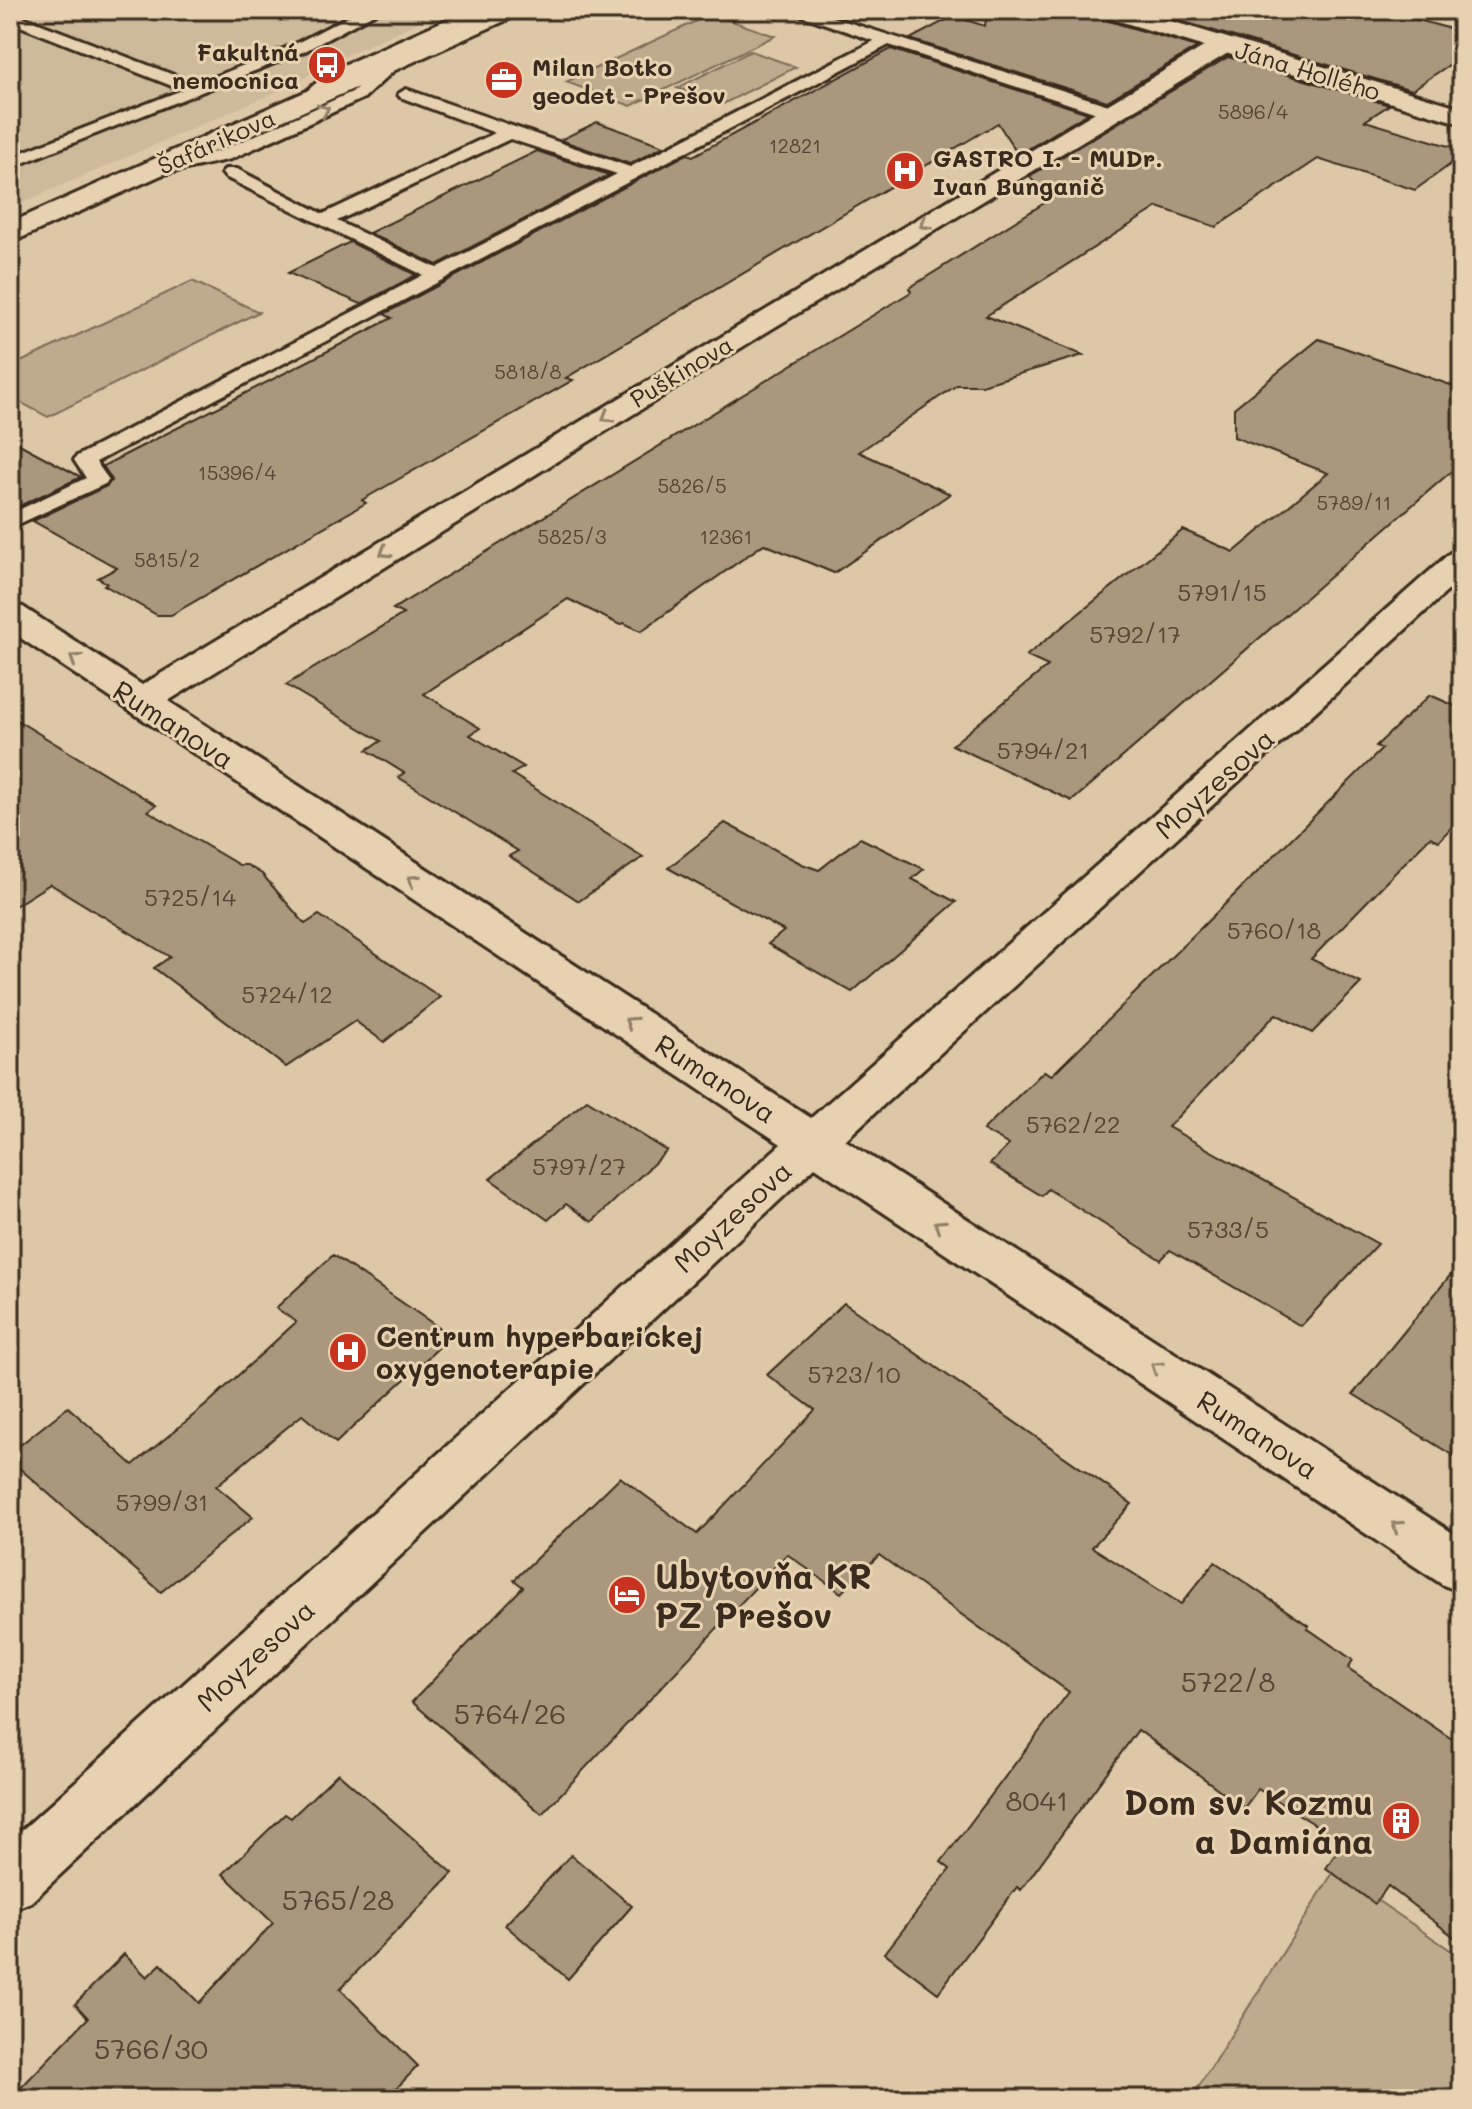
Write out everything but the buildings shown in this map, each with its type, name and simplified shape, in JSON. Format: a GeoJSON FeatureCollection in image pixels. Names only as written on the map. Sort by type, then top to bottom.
{"type":"FeatureCollection","features":[{"type":"Feature","properties":{"kind":"street","name":"Šafárikova"},"geometry":{"type":"LineString","coordinates":[[10,234],[509,10]]}},
{"type":"Feature","properties":{"kind":"street","name":"Jána Hollého"},"geometry":{"type":"LineString","coordinates":[[1108,10],[1462,116]]}},
{"type":"Feature","properties":{"kind":"street","name":"Puškinova"},"geometry":{"type":"LineString","coordinates":[[140,702],[754,327],[1224,45]]}},
{"type":"Feature","properties":{"kind":"street","name":"Moyzesova"},"geometry":{"type":"LineString","coordinates":[[10,1881],[813,1141],[1462,560]]}},
{"type":"Feature","properties":{"kind":"street","name":"Rumanova"},"geometry":{"type":"LineString","coordinates":[[10,615],[1462,1568]]}},
{"type":"Feature","properties":{"kind":"lane"},"geometry":{"type":"LineString","coordinates":[[10,163],[299,48],[373,10]]}},
{"type":"Feature","properties":{"kind":"lane"},"geometry":{"type":"LineString","coordinates":[[301,103],[336,74],[481,10]]}},
{"type":"Feature","properties":{"kind":"lane"},"geometry":{"type":"LineString","coordinates":[[794,10],[1112,112]]}},
{"type":"Feature","properties":{"kind":"lane"},"geometry":{"type":"LineString","coordinates":[[10,17],[197,90]]}},
{"type":"Feature","properties":{"kind":"lane"},"geometry":{"type":"LineString","coordinates":[[10,522],[98,480],[84,460],[887,40]]}},
{"type":"Feature","properties":{"kind":"lane"},"geometry":{"type":"LineString","coordinates":[[146,173],[225,155],[358,95],[396,60]]}},
{"type":"Feature","properties":{"kind":"lane"},"geometry":{"type":"LineString","coordinates":[[406,94],[509,133],[633,174]]}},
{"type":"Feature","properties":{"kind":"lane"},"geometry":{"type":"LineString","coordinates":[[323,221],[509,133]]}},
{"type":"Feature","properties":{"kind":"lane","name":"Šafárikova"},"geometry":{"type":"LineString","coordinates":[[231,173],[440,276]]}},
{"type":"Feature","properties":{"kind":"shaded area"},"geometry":{"type":"Polygon","coordinates":[[[10,10],[445,10],[316,69],[299,82],[10,208],[10,10]]]}},
{"type":"Feature","properties":{"kind":"shaded area"},"geometry":{"type":"Polygon","coordinates":[[[711,14],[775,36],[631,106],[566,82],[711,14]]]}},
{"type":"Feature","properties":{"kind":"shaded area"},"geometry":{"type":"Polygon","coordinates":[[[751,51],[796,67],[723,104],[677,88],[751,51]]]}},
{"type":"Feature","properties":{"kind":"shaded area"},"geometry":{"type":"Polygon","coordinates":[[[192,281],[259,312],[48,417],[10,397],[10,367],[192,281]]]}},
{"type":"Feature","properties":{"kind":"shaded area"},"geometry":{"type":"Polygon","coordinates":[[[1334,1871],[1462,1958],[1462,2099],[1191,2099],[1334,1871]]]}},
{"type":"Feature","properties":{"kind":"place","name":"Fakultná nemocnica"},"geometry":{"type":"Point","coordinates":[327,65]}},
{"type":"Feature","properties":{"kind":"place","name":"Milan Botko geodet - Prešov"},"geometry":{"type":"Point","coordinates":[504,80]}},
{"type":"Feature","properties":{"kind":"place","name":"GASTRO I. - MUDr. Ivan Bunganič"},"geometry":{"type":"Point","coordinates":[905,171]}},
{"type":"Feature","properties":{"kind":"place","name":"Centrum hyperbarickej oxygenoterapie"},"geometry":{"type":"Point","coordinates":[348,1352]}},
{"type":"Feature","properties":{"kind":"place","name":"Ubytovňa KR PZ Prešov"},"geometry":{"type":"Point","coordinates":[627,1595]}},
{"type":"Feature","properties":{"kind":"place","name":"Dom sv. Kozmu a Damiána"},"geometry":{"type":"Point","coordinates":[1401,1821]}}]}
